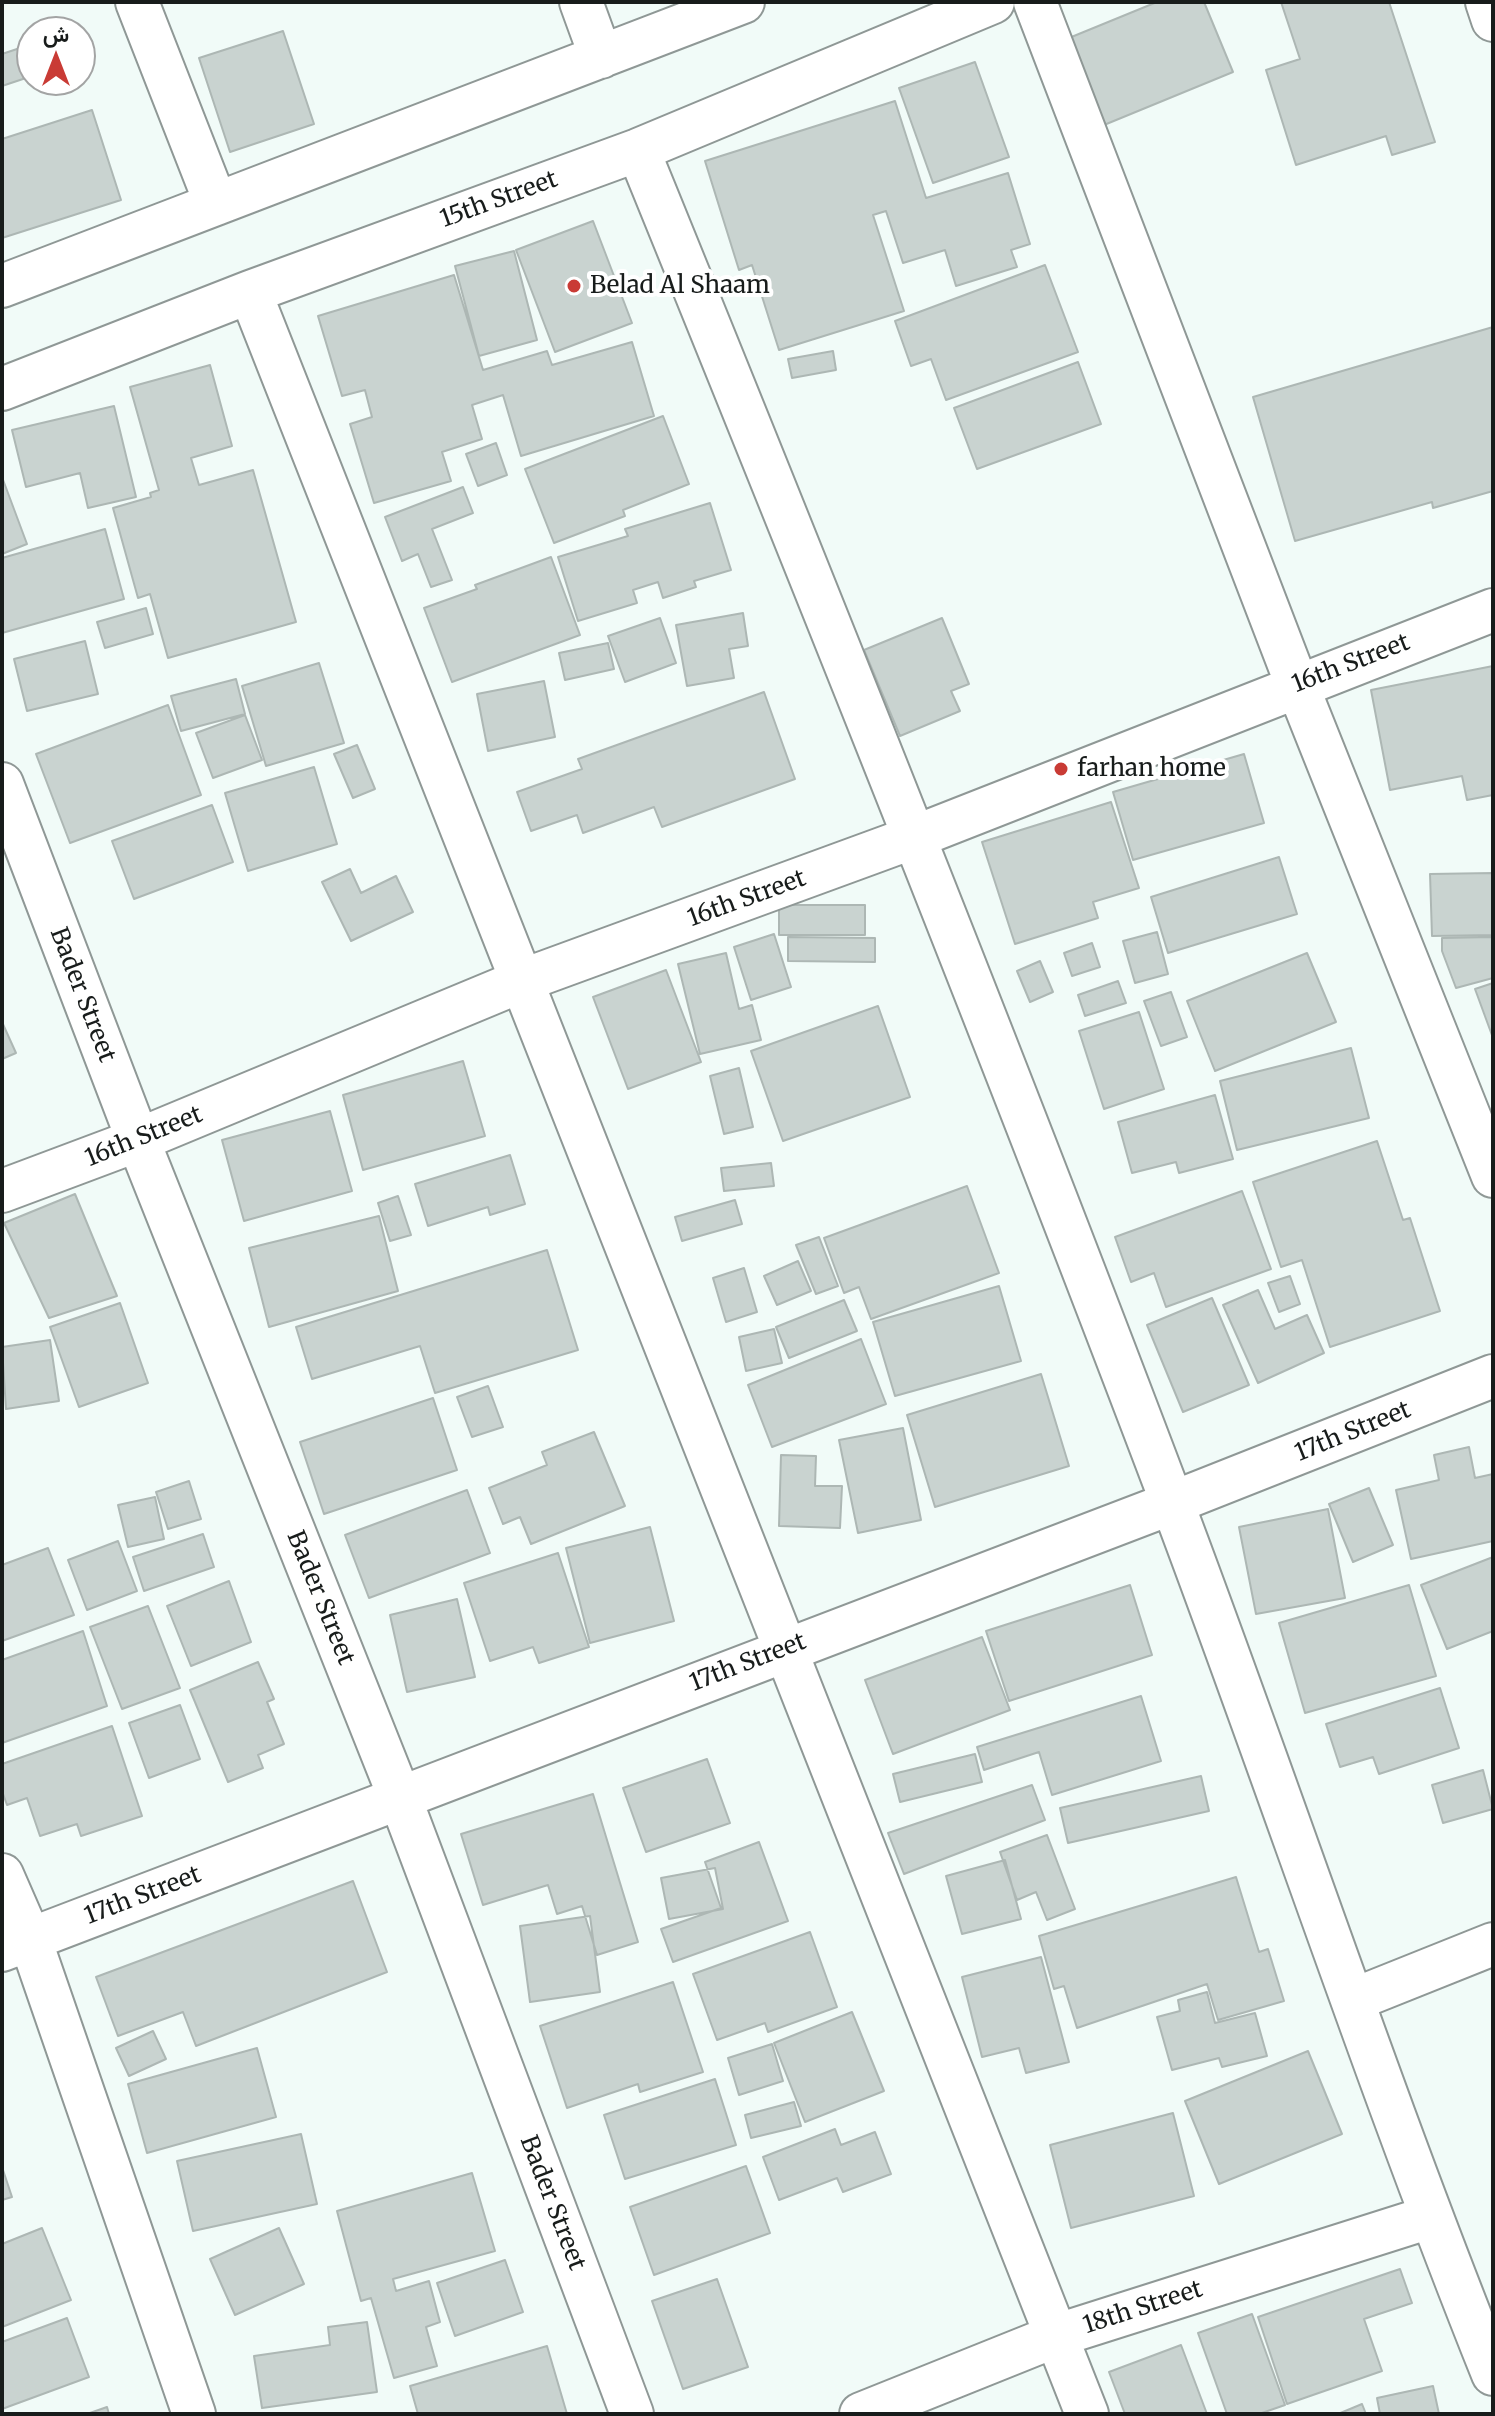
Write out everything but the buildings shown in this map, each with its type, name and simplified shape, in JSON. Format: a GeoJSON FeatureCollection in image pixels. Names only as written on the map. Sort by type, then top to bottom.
{"type":"FeatureCollection","features":[{"type":"Feature","properties":{"kind":"street"},"geometry":{"type":"LineString","coordinates":[[137,2],[216,204]]}},
{"type":"Feature","properties":{"kind":"street"},"geometry":{"type":"LineString","coordinates":[[581,2],[601,57]]}},
{"type":"Feature","properties":{"kind":"street"},"geometry":{"type":"LineString","coordinates":[[2,286],[743,2]]}},
{"type":"Feature","properties":{"kind":"street","name":"15th Street"},"geometry":{"type":"LineString","coordinates":[[2,389],[250,292],[638,150],[993,2]]}},
{"type":"Feature","properties":{"kind":"street"},"geometry":{"type":"LineString","coordinates":[[1035,2],[1297,685],[1493,1176]]}},
{"type":"Feature","properties":{"kind":"street"},"geometry":{"type":"LineString","coordinates":[[1487,2],[1493,20]]}},
{"type":"Feature","properties":{"kind":"street"},"geometry":{"type":"LineString","coordinates":[[638,150],[917,836],[1172,1503],[1430,2217],[1493,2374]]}},
{"type":"Feature","properties":{"kind":"street"},"geometry":{"type":"LineString","coordinates":[[250,292],[1087,2414]]}},
{"type":"Feature","properties":{"kind":"street","name":"16th Street"},"geometry":{"type":"LineString","coordinates":[[2,1191],[138,1140],[521,981],[917,836],[1493,610]]}},
{"type":"Feature","properties":{"kind":"street","name":"Bader Street"},"geometry":{"type":"LineString","coordinates":[[2,784],[138,1140],[400,1798],[632,2414]]}},
{"type":"Feature","properties":{"kind":"street","name":"17th Street"},"geometry":{"type":"LineString","coordinates":[[16,1945],[783,1649],[1172,1503],[1493,1376]]}},
{"type":"Feature","properties":{"kind":"street"},"geometry":{"type":"LineString","coordinates":[[2,1875],[16,1945],[194,2414]]}},
{"type":"Feature","properties":{"kind":"street"},"geometry":{"type":"LineString","coordinates":[[1353,2000],[1493,1944]]}},
{"type":"Feature","properties":{"kind":"street","name":"18th Street"},"geometry":{"type":"LineString","coordinates":[[861,2414],[1058,2335],[1430,2217]]}},
{"type":"Feature","properties":{"kind":"place","name":"Belad Al Shaam"},"geometry":{"type":"Point","coordinates":[574,286]}},
{"type":"Feature","properties":{"kind":"place","name":"farhan home"},"geometry":{"type":"Point","coordinates":[1061,769]}}]}
